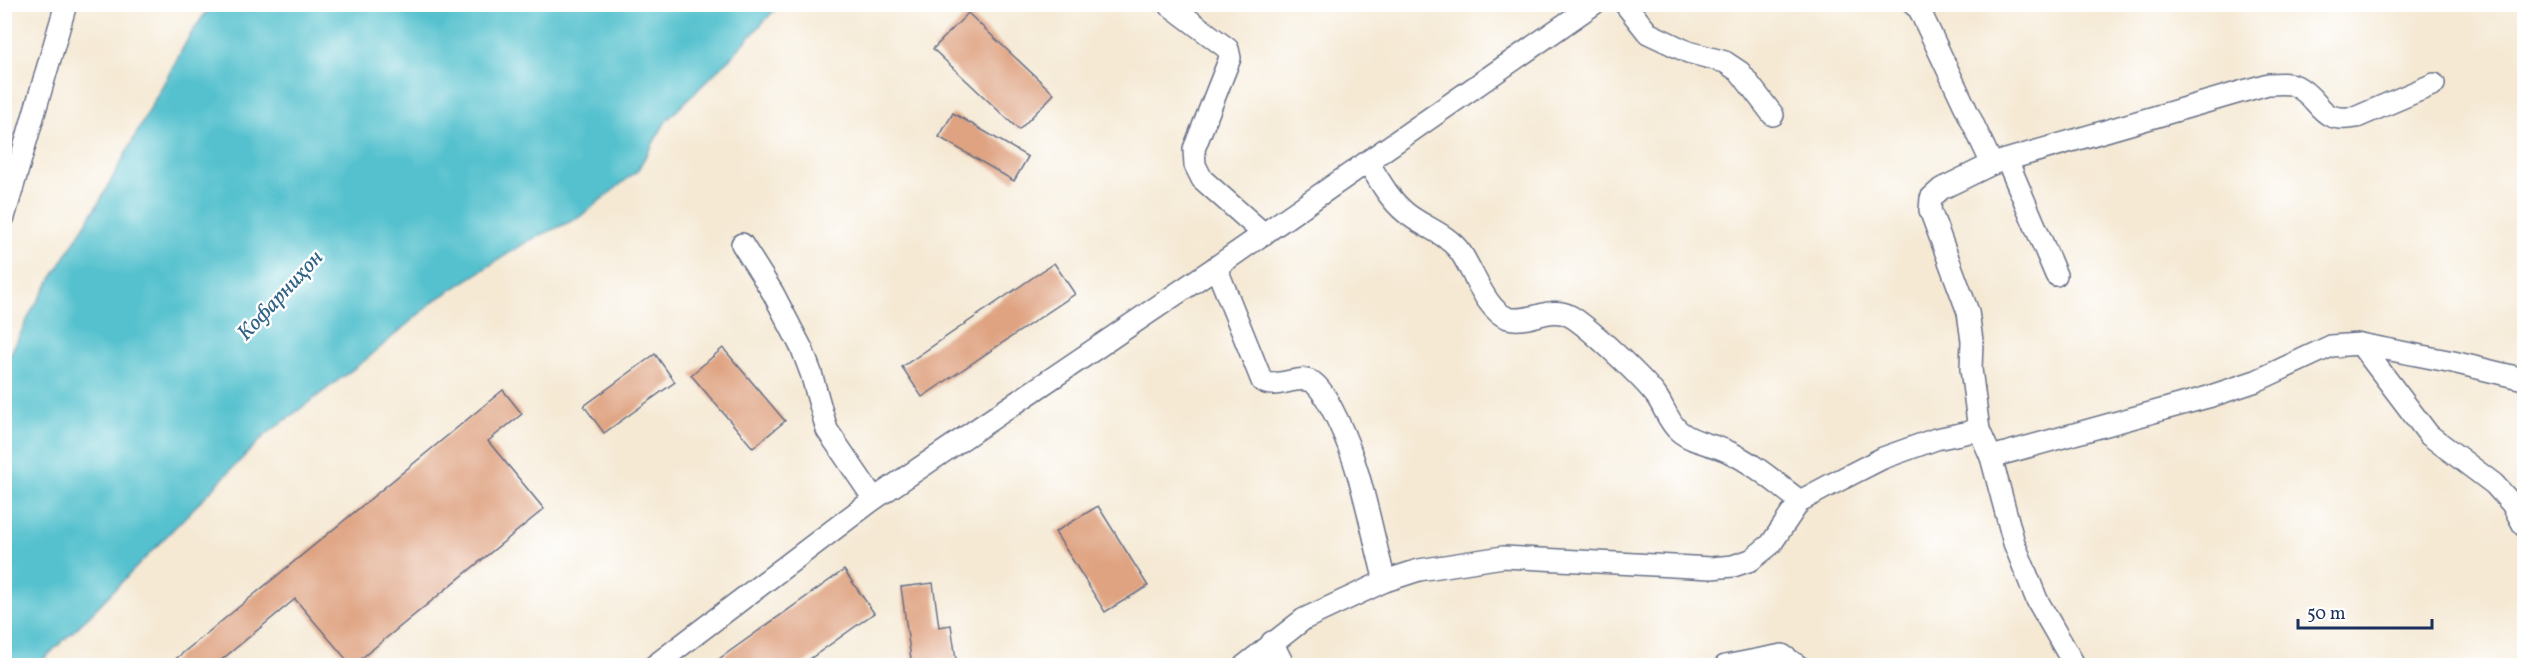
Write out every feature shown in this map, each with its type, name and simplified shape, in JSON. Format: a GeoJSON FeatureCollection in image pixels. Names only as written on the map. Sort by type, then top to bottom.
{"type":"FeatureCollection","features":[{"type":"Feature","properties":{"kind":"street"},"geometry":{"type":"LineString","coordinates":[[4,217],[66,4]]}},
{"type":"Feature","properties":{"kind":"street"},"geometry":{"type":"LineString","coordinates":[[1168,4],[1228,49],[1230,58],[1194,149],[1195,165],[1202,179],[1264,234]]}},
{"type":"Feature","properties":{"kind":"street"},"geometry":{"type":"LineString","coordinates":[[654,666],[874,499],[1264,234],[1594,4]]}},
{"type":"Feature","properties":{"kind":"street"},"geometry":{"type":"LineString","coordinates":[[1625,4],[1648,33],[1688,52],[1725,62],[1740,72],[1773,115]]}},
{"type":"Feature","properties":{"kind":"street"},"geometry":{"type":"LineString","coordinates":[[1913,4],[1919,9],[2056,275]]}},
{"type":"Feature","properties":{"kind":"street"},"geometry":{"type":"LineString","coordinates":[[2075,666],[2037,600],[2014,543],[1991,457],[1979,430],[1971,369],[1972,341],[1968,312],[1930,210],[1931,198],[1941,189],[1999,162],[2268,84],[2285,83],[2297,87],[2330,117],[2343,119],[2357,117],[2434,84]]}},
{"type":"Feature","properties":{"kind":"street"},"geometry":{"type":"LineString","coordinates":[[1368,162],[1393,202],[1408,215],[1449,239],[1460,252],[1486,297],[1500,313],[1509,318],[1526,318],[1557,312],[1571,316],[1626,365],[1655,395],[1676,429],[1743,459],[1800,501]]}},
{"type":"Feature","properties":{"kind":"street"},"geometry":{"type":"LineString","coordinates":[[742,244],[773,293],[802,349],[812,373],[826,430],[874,499]]}},
{"type":"Feature","properties":{"kind":"street"},"geometry":{"type":"LineString","coordinates":[[1216,267],[1262,381],[1272,384],[1307,380],[1314,384],[1331,407],[1348,442],[1361,478],[1385,581]]}},
{"type":"Feature","properties":{"kind":"street"},"geometry":{"type":"LineString","coordinates":[[1991,457],[2208,397],[2256,381],[2331,346],[2360,344],[2454,362],[2524,379]]}},
{"type":"Feature","properties":{"kind":"street"},"geometry":{"type":"LineString","coordinates":[[2360,344],[2429,435],[2494,484],[2512,504],[2524,526]]}},
{"type":"Feature","properties":{"kind":"street"},"geometry":{"type":"LineString","coordinates":[[1244,666],[1304,619],[1385,581],[1419,570],[1503,557],[1711,568],[1733,566],[1751,560],[1771,544],[1800,501],[1883,458],[1936,439],[1979,430]]}},
{"type":"Feature","properties":{"kind":"street"},"geometry":{"type":"LineString","coordinates":[[1272,642],[1284,666]]}},
{"type":"Feature","properties":{"kind":"street"},"geometry":{"type":"LineString","coordinates":[[1725,666],[1782,655],[1798,666]]}},
{"type":"Feature","properties":{"kind":"water","name":"Кофарниҳон"},"geometry":{"type":"Polygon","coordinates":[[[211,5],[779,5],[734,54],[666,121],[637,171],[578,218],[528,241],[434,301],[368,358],[264,436],[79,626],[37,665],[5,665],[5,365],[32,310],[101,199],[189,37],[211,5]]]}},
{"type":"Feature","properties":{"kind":"building"},"geometry":{"type":"Polygon","coordinates":[[[968,13],[1054,94],[1019,130],[933,49],[968,13]]]}},
{"type":"Feature","properties":{"kind":"building"},"geometry":{"type":"Polygon","coordinates":[[[953,113],[1028,157],[1014,181],[939,137],[953,113]]]}},
{"type":"Feature","properties":{"kind":"building"},"geometry":{"type":"Polygon","coordinates":[[[1054,263],[1075,294],[922,397],[902,367],[1054,263]]]}},
{"type":"Feature","properties":{"kind":"building"},"geometry":{"type":"Polygon","coordinates":[[[723,348],[785,421],[753,448],[691,375],[723,348]]]}},
{"type":"Feature","properties":{"kind":"building"},"geometry":{"type":"Polygon","coordinates":[[[655,354],[675,382],[604,433],[584,406],[655,354]]]}},
{"type":"Feature","properties":{"kind":"building"},"geometry":{"type":"Polygon","coordinates":[[[503,390],[522,414],[488,441],[544,509],[352,666],[295,599],[214,666],[167,666],[503,390]]]}},
{"type":"Feature","properties":{"kind":"building"},"geometry":{"type":"Polygon","coordinates":[[[1098,506],[1148,586],[1105,612],[1055,532],[1098,506]]]}},
{"type":"Feature","properties":{"kind":"building"},"geometry":{"type":"Polygon","coordinates":[[[844,570],[874,613],[800,666],[709,666],[844,570]]]}},
{"type":"Feature","properties":{"kind":"building"},"geometry":{"type":"Polygon","coordinates":[[[933,583],[939,627],[951,625],[957,666],[912,666],[901,587],[933,583]]]}}]}
